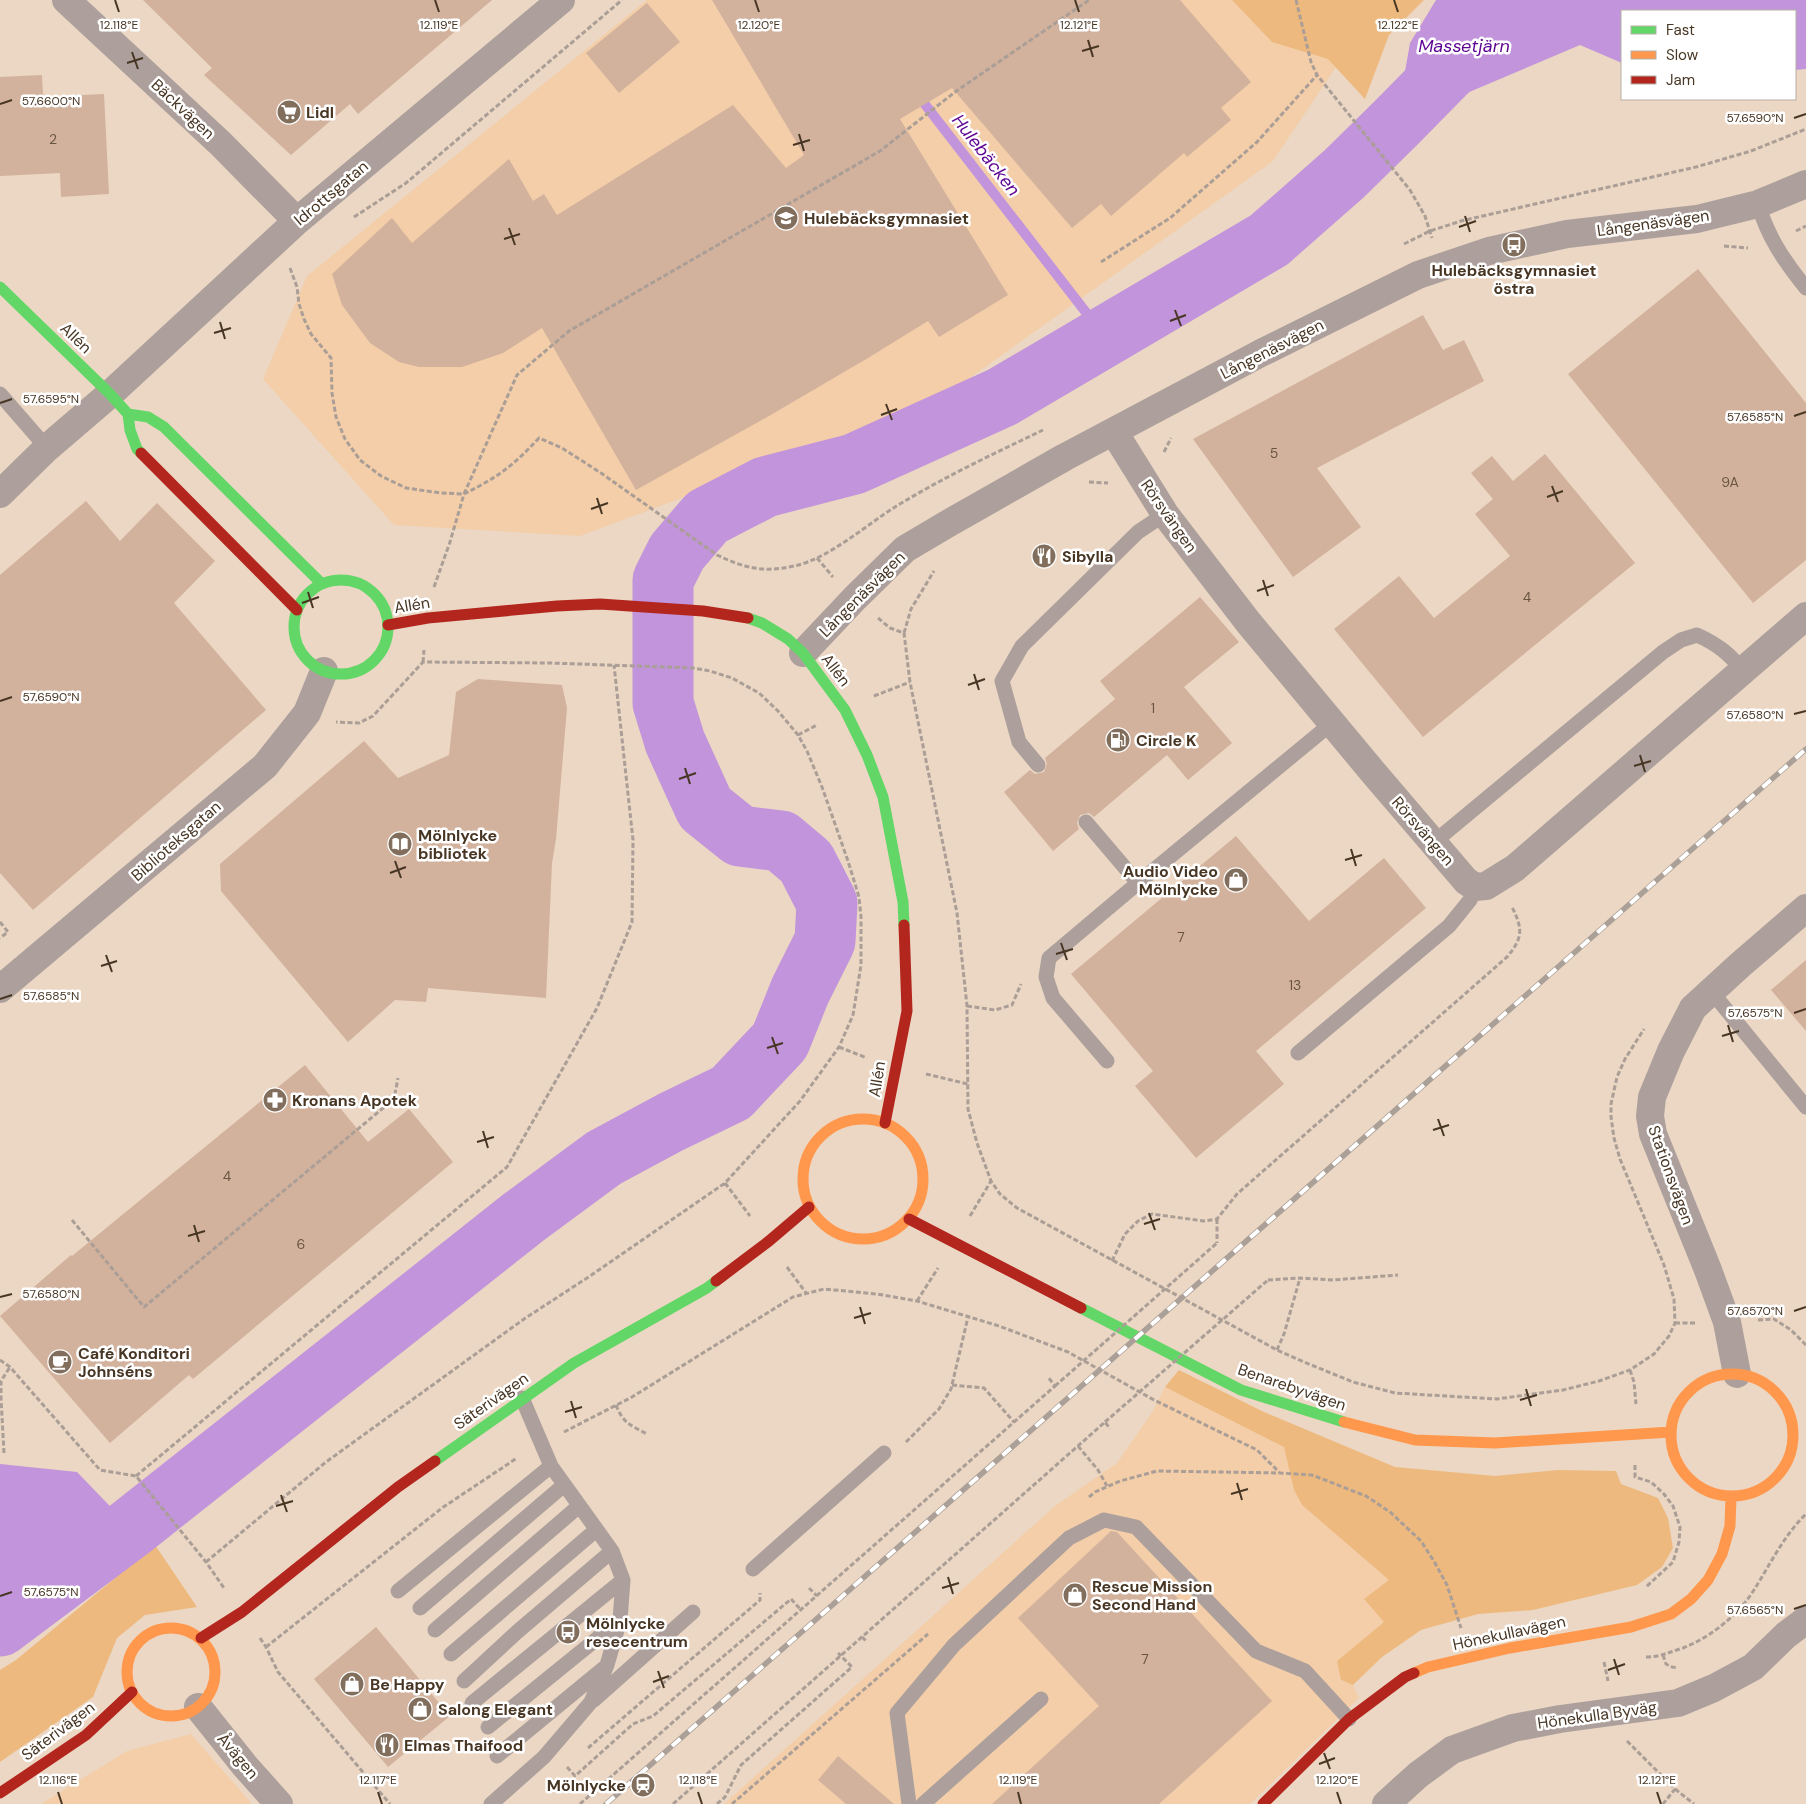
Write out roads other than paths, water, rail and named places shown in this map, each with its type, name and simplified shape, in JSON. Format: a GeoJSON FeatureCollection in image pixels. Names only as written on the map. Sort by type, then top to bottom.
{"type":"FeatureCollection","features":[{"type":"Feature","properties":{"kind":"street","name":"Bäckvägen"},"geometry":{"type":"LineString","coordinates":[[66,0],[221,144],[297,221]]}},
{"type":"Feature","properties":{"kind":"street","name":"Idrottsgatan"},"geometry":{"type":"LineString","coordinates":[[0,494],[47,448],[110,394],[297,221],[545,5]]}},
{"type":"Feature","properties":{"kind":"street","name":"Långenäsvägen"},"geometry":{"type":"LineString","coordinates":[[803,654],[855,598],[905,549],[1114,432],[1261,353],[1418,275],[1489,251],[1566,234],[1697,219],[1758,204],[1806,184]]}},
{"type":"Feature","properties":{"kind":"street","name":"Allén"},"geometry":{"type":"LineString","coordinates":[[0,286],[128,414]]}},
{"type":"Feature","properties":{"kind":"street"},"geometry":{"type":"LineString","coordinates":[[297,610],[137,449],[130,430],[128,414],[148,416],[164,427],[322,584]]}},
{"type":"Feature","properties":{"kind":"street","name":"Rörsvängen"},"geometry":{"type":"LineString","coordinates":[[1114,432],[1165,514],[1248,622],[1466,881],[1486,884]]}},
{"type":"Feature","properties":{"kind":"street"},"geometry":{"type":"LineString","coordinates":[[331,581],[349,581],[366,587],[384,608],[388,626],[385,644],[369,666],[352,673],[333,674],[309,662],[298,646],[294,629],[297,610],[307,594],[322,584],[331,581]]}},
{"type":"Feature","properties":{"kind":"street","name":"Allén"},"geometry":{"type":"LineString","coordinates":[[388,626],[428,618],[600,604],[702,611],[741,616],[762,623],[788,639],[803,654],[845,710],[866,755],[882,797],[903,902],[907,1011],[885,1122]]}},
{"type":"Feature","properties":{"kind":"street"},"geometry":{"type":"LineString","coordinates":[[1486,884],[1516,868],[1806,616]]}},
{"type":"Feature","properties":{"kind":"street","name":"Biblioteksgatan"},"geometry":{"type":"LineString","coordinates":[[0,989],[264,766],[307,713],[324,671]]}},
{"type":"Feature","properties":{"kind":"street","name":"Stationsvägen"},"geometry":{"type":"LineString","coordinates":[[1737,1374],[1727,1322],[1654,1134],[1650,1116],[1652,1097],[1671,1051],[1693,1008],[1806,908]]}},
{"type":"Feature","properties":{"kind":"street"},"geometry":{"type":"LineString","coordinates":[[861,1118],[885,1122],[902,1132],[914,1146],[922,1164],[924,1184],[919,1202],[909,1219],[892,1232],[872,1238],[851,1238],[834,1232],[820,1221],[810,1207],[803,1183],[806,1160],[818,1138],[838,1124],[861,1118]]}},
{"type":"Feature","properties":{"kind":"street","name":"Säterivägen"},"geometry":{"type":"LineString","coordinates":[[201,1638],[242,1612],[398,1487],[522,1398],[574,1363],[707,1288],[769,1242],[810,1207]]}},
{"type":"Feature","properties":{"kind":"street","name":"Benarebyvägen"},"geometry":{"type":"LineString","coordinates":[[909,1219],[1241,1390],[1334,1420],[1415,1440],[1486,1443],[1671,1432]]}},
{"type":"Feature","properties":{"kind":"street"},"geometry":{"type":"LineString","coordinates":[[1737,1374],[1758,1379],[1777,1392],[1790,1412],[1794,1433],[1790,1458],[1776,1478],[1755,1492],[1731,1497],[1707,1492],[1687,1477],[1674,1456],[1671,1432],[1677,1409],[1692,1389],[1712,1377],[1737,1374]]}},
{"type":"Feature","properties":{"kind":"street"},"geometry":{"type":"LineString","coordinates":[[1794,1433],[1806,1434]]}},
{"type":"Feature","properties":{"kind":"street","name":"Hönekullavägen"},"geometry":{"type":"LineString","coordinates":[[1263,1804],[1349,1719],[1405,1677],[1428,1668],[1510,1648],[1631,1627],[1671,1614],[1691,1599],[1708,1580],[1722,1554],[1730,1526],[1731,1497]]}},
{"type":"Feature","properties":{"kind":"street","name":"Hönekulla Byväg"},"geometry":{"type":"LineString","coordinates":[[1386,1804],[1418,1774],[1452,1750],[1513,1728],[1560,1719],[1678,1703],[1714,1688],[1753,1668],[1786,1635],[1806,1620]]}},
{"type":"Feature","properties":{"kind":"street"},"geometry":{"type":"LineString","coordinates":[[167,1627],[191,1631],[201,1638],[214,1657],[216,1668],[216,1680],[206,1700],[198,1707],[180,1716],[161,1715],[144,1706],[132,1692],[127,1680],[127,1668],[135,1645],[144,1636],[155,1630],[167,1627]]}},
{"type":"Feature","properties":{"kind":"street","name":"Säterivägen"},"geometry":{"type":"LineString","coordinates":[[0,1793],[86,1735],[132,1692]]}},
{"type":"Feature","properties":{"kind":"street","name":"Åvägen"},"geometry":{"type":"LineString","coordinates":[[198,1707],[234,1753],[279,1804]]}},
{"type":"Feature","properties":{"kind":"lane"},"geometry":{"type":"LineString","coordinates":[[1758,204],[1765,226],[1773,241],[1806,288]]}},
{"type":"Feature","properties":{"kind":"lane"},"geometry":{"type":"LineString","coordinates":[[0,394],[47,448]]}},
{"type":"Feature","properties":{"kind":"lane"},"geometry":{"type":"LineString","coordinates":[[1038,765],[1018,742],[1002,681],[1022,646],[1138,532],[1165,514]]}},
{"type":"Feature","properties":{"kind":"lane"},"geometry":{"type":"LineString","coordinates":[[1433,843],[1663,652],[1681,640],[1697,635],[1714,642],[1730,655],[1743,671]]}},
{"type":"Feature","properties":{"kind":"lane"},"geometry":{"type":"LineString","coordinates":[[1107,1061],[1053,998],[1046,977],[1049,958],[1332,723]]}},
{"type":"Feature","properties":{"kind":"lane"},"geometry":{"type":"LineString","coordinates":[[1086,822],[1138,883]]}},
{"type":"Feature","properties":{"kind":"lane"},"geometry":{"type":"LineString","coordinates":[[1298,1053],[1449,926],[1486,884]]}},
{"type":"Feature","properties":{"kind":"lane"},"geometry":{"type":"LineString","coordinates":[[1711,991],[1806,1107]]}},
{"type":"Feature","properties":{"kind":"lane"},"geometry":{"type":"LineString","coordinates":[[522,1398],[551,1466],[612,1552],[623,1580],[620,1620],[607,1665],[591,1702]]}},
{"type":"Feature","properties":{"kind":"lane"},"geometry":{"type":"LineString","coordinates":[[753,1569],[884,1453]]}},
{"type":"Feature","properties":{"kind":"lane"},"geometry":{"type":"LineString","coordinates":[[398,1591],[551,1466]]}},
{"type":"Feature","properties":{"kind":"lane"},"geometry":{"type":"LineString","coordinates":[[420,1608],[564,1485]]}},
{"type":"Feature","properties":{"kind":"lane"},"geometry":{"type":"LineString","coordinates":[[435,1630],[579,1506]]}},
{"type":"Feature","properties":{"kind":"lane"},"geometry":{"type":"LineString","coordinates":[[908,1804],[897,1713],[954,1645],[1069,1538],[1104,1520],[1136,1527],[1256,1651],[1305,1671],[1349,1719]]}},
{"type":"Feature","properties":{"kind":"lane"},"geometry":{"type":"LineString","coordinates":[[451,1654],[596,1530]]}},
{"type":"Feature","properties":{"kind":"lane"},"geometry":{"type":"LineString","coordinates":[[464,1681],[517,1632],[612,1552]]}},
{"type":"Feature","properties":{"kind":"lane"},"geometry":{"type":"LineString","coordinates":[[472,1703],[623,1580]]}},
{"type":"Feature","properties":{"kind":"lane"},"geometry":{"type":"LineString","coordinates":[[491,1804],[544,1756],[591,1702],[693,1612]]}},
{"type":"Feature","properties":{"kind":"lane"},"geometry":{"type":"LineString","coordinates":[[488,1727],[620,1620]]}},
{"type":"Feature","properties":{"kind":"lane"},"geometry":{"type":"LineString","coordinates":[[497,1756],[607,1665]]}},
{"type":"Feature","properties":{"kind":"lane"},"geometry":{"type":"LineString","coordinates":[[923,1804],[1041,1699]]}},
{"type":"Feature","properties":{"kind":"water","name":"Massetjärn"},"geometry":{"type":"Polygon","coordinates":[[[1436,0],[1806,0],[1806,69],[1796,70],[1796,10],[1621,10],[1621,63],[1580,45],[1396,123],[1410,43],[1436,0]]]}},
{"type":"Feature","properties":{"kind":"water"},"geometry":{"type":"Polygon","coordinates":[[[0,1464],[77,1472],[131,1528],[0,1626],[0,1464]]]}},
{"type":"Feature","properties":{"kind":"waterway"},"geometry":{"type":"LineString","coordinates":[[0,1626],[131,1528],[524,1217],[604,1158],[671,1122],[731,1093],[780,1041],[800,991],[825,941],[827,903],[806,862],[781,841],[740,836],[705,808],[675,742],[663,703],[663,580],[677,552],[707,517],[765,487],[854,464],[1002,397],[1269,240],[1344,174],[1517,0]]}},
{"type":"Feature","properties":{"kind":"waterway","name":"Hulebäcken"},"geometry":{"type":"LineString","coordinates":[[917,94],[1105,337]]}},
{"type":"Feature","properties":{"kind":"railway"},"geometry":{"type":"LineString","coordinates":[[606,1804],[1806,749]]}},
{"type":"Feature","properties":{"kind":"place","name":"Lidl"},"geometry":{"type":"Point","coordinates":[289,112]}},
{"type":"Feature","properties":{"kind":"place","name":"Hulebäcksgymnasiet"},"geometry":{"type":"Point","coordinates":[786,218]}},
{"type":"Feature","properties":{"kind":"place","name":"Hulebäcksgymnasiet östra"},"geometry":{"type":"Point","coordinates":[1514,245]}},
{"type":"Feature","properties":{"kind":"place","name":"Sibylla"},"geometry":{"type":"Point","coordinates":[1044,556]}},
{"type":"Feature","properties":{"kind":"place","name":"Circle K"},"geometry":{"type":"Point","coordinates":[1118,740]}},
{"type":"Feature","properties":{"kind":"place","name":"Mölnlycke bibliotek"},"geometry":{"type":"Point","coordinates":[400,844]}},
{"type":"Feature","properties":{"kind":"place","name":"Audio Video Mölnlycke"},"geometry":{"type":"Point","coordinates":[1236,880]}},
{"type":"Feature","properties":{"kind":"place","name":"Kronans Apotek"},"geometry":{"type":"Point","coordinates":[275,1100]}},
{"type":"Feature","properties":{"kind":"place","name":"Café Konditori Johnséns"},"geometry":{"type":"Point","coordinates":[60,1362]}},
{"type":"Feature","properties":{"kind":"place","name":"Rescue Mission Second Hand"},"geometry":{"type":"Point","coordinates":[1075,1595]}},
{"type":"Feature","properties":{"kind":"place","name":"Mölnlycke resecentrum"},"geometry":{"type":"Point","coordinates":[568,1632]}},
{"type":"Feature","properties":{"kind":"place","name":"Be Happy"},"geometry":{"type":"Point","coordinates":[352,1684]}},
{"type":"Feature","properties":{"kind":"place","name":"Salong Elegant"},"geometry":{"type":"Point","coordinates":[420,1709]}},
{"type":"Feature","properties":{"kind":"place","name":"Elmas Thaifood"},"geometry":{"type":"Point","coordinates":[387,1745]}},
{"type":"Feature","properties":{"kind":"place","name":"Mölnlycke"},"geometry":{"type":"Point","coordinates":[643,1785]}}]}
